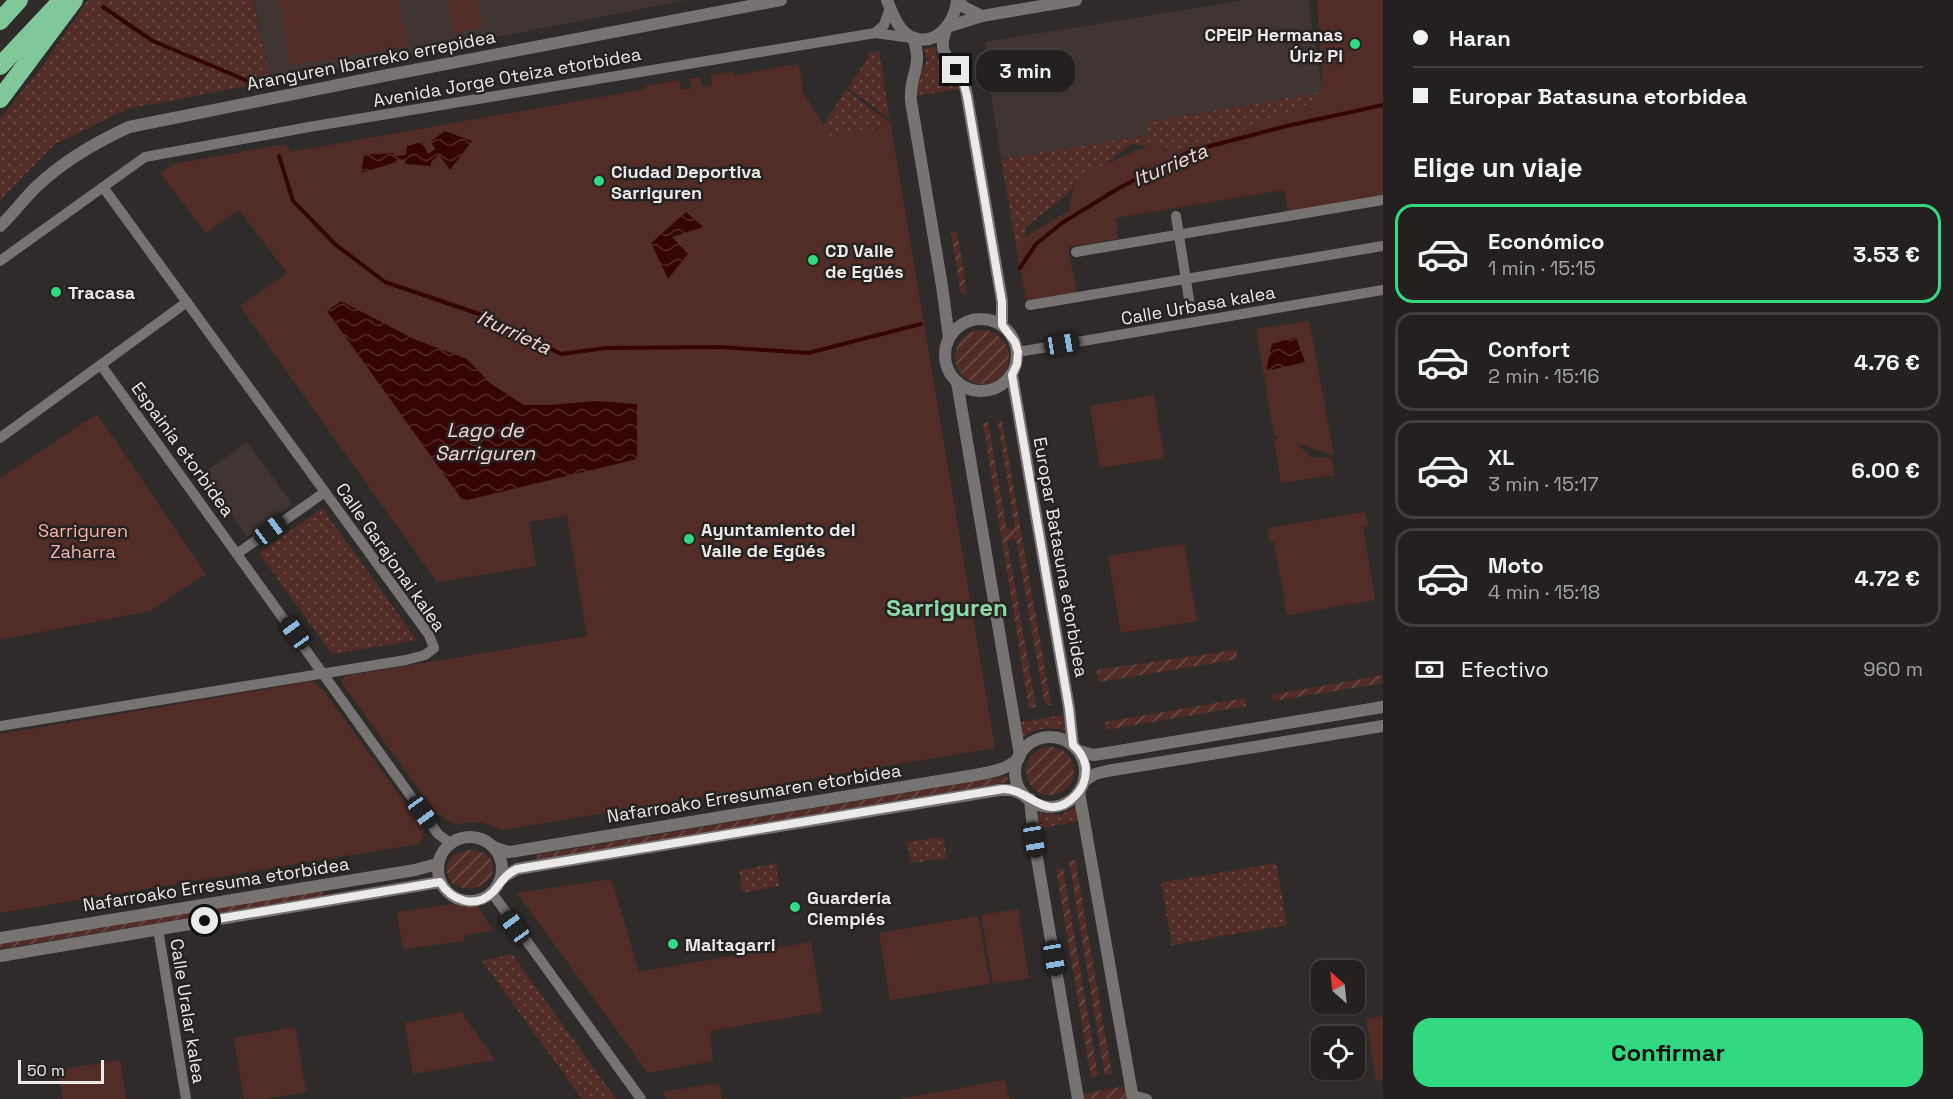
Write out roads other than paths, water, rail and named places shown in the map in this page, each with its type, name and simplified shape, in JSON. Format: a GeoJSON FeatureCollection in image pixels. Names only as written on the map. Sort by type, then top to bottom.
{"type":"FeatureCollection","features":[{"type":"Feature","properties":{"kind":"highway"},"geometry":{"type":"LineString","coordinates":[[0,21],[19,0]]}},
{"type":"Feature","properties":{"kind":"highway"},"geometry":{"type":"LineString","coordinates":[[0,57],[51,0]]}},
{"type":"Feature","properties":{"kind":"highway"},"geometry":{"type":"LineString","coordinates":[[0,66],[62,0]]}},
{"type":"Feature","properties":{"kind":"highway"},"geometry":{"type":"LineString","coordinates":[[0,99],[75,0]]}},
{"type":"Feature","properties":{"kind":"street","name":"Aranguren Ibarreko errepidea"},"geometry":{"type":"LineString","coordinates":[[0,226],[33,189],[72,157],[100,140],[129,128],[383,76],[781,0]]}},
{"type":"Feature","properties":{"kind":"street"},"geometry":{"type":"LineString","coordinates":[[959,0],[962,6],[982,16]]}},
{"type":"Feature","properties":{"kind":"street"},"geometry":{"type":"LineString","coordinates":[[959,0],[955,14],[944,34],[944,54],[962,77],[967,96],[1002,302],[1002,325]]}},
{"type":"Feature","properties":{"kind":"street"},"geometry":{"type":"LineString","coordinates":[[913,38],[936,37],[947,27],[982,16],[1076,0]]}},
{"type":"Feature","properties":{"kind":"street"},"geometry":{"type":"LineString","coordinates":[[875,33],[884,25],[889,4]]}},
{"type":"Feature","properties":{"kind":"street"},"geometry":{"type":"LineString","coordinates":[[889,4],[899,25],[913,38],[919,58],[911,83],[911,101],[949,338]]}},
{"type":"Feature","properties":{"kind":"street","name":"Avenida Jorge Oteiza etorbidea"},"geometry":{"type":"LineString","coordinates":[[103,187],[145,157],[875,33],[913,38]]}},
{"type":"Feature","properties":{"kind":"street"},"geometry":{"type":"LineString","coordinates":[[0,261],[103,187]]}},
{"type":"Feature","properties":{"kind":"street","name":"Calle Garajonai kalea"},"geometry":{"type":"LineString","coordinates":[[0,726],[406,660],[425,655],[434,648],[429,634],[103,187]]}},
{"type":"Feature","properties":{"kind":"street"},"geometry":{"type":"LineString","coordinates":[[1076,252],[1383,200]]}},
{"type":"Feature","properties":{"kind":"street","name":"Calle Urbasa kalea"},"geometry":{"type":"LineString","coordinates":[[1176,216],[1190,306]]}},
{"type":"Feature","properties":{"kind":"street","name":"Calle Urbasa kalea"},"geometry":{"type":"LineString","coordinates":[[1030,305],[1383,246]]}},
{"type":"Feature","properties":{"kind":"street","name":"Calle Urbasa kalea"},"geometry":{"type":"LineString","coordinates":[[1018,352],[1383,290]]}},
{"type":"Feature","properties":{"kind":"street"},"geometry":{"type":"LineString","coordinates":[[0,438],[187,302]]}},
{"type":"Feature","properties":{"kind":"street"},"geometry":{"type":"LineString","coordinates":[[979,319],[991,320],[1002,325],[1015,342],[1018,352],[1017,364],[1012,375],[1005,383],[986,391],[965,388],[949,373],[945,362],[945,350],[949,338],[956,328],[979,319]]}},
{"type":"Feature","properties":{"kind":"street","name":"Espainia etorbidea"},"geometry":{"type":"LineString","coordinates":[[101,365],[438,834],[450,843]]}},
{"type":"Feature","properties":{"kind":"street","name":"Europar Batasuna etorbidea"},"geometry":{"type":"LineString","coordinates":[[1012,375],[1076,748]]}},
{"type":"Feature","properties":{"kind":"street"},"geometry":{"type":"LineString","coordinates":[[957,382],[1019,756],[1016,778],[1027,797],[1078,1099]]}},
{"type":"Feature","properties":{"kind":"street"},"geometry":{"type":"LineString","coordinates":[[238,554],[325,492]]}},
{"type":"Feature","properties":{"kind":"street","name":"Nafarroako Erresumaren etorbidea"},"geometry":{"type":"LineString","coordinates":[[493,846],[504,851],[516,851],[975,775],[1010,765],[1030,743],[1043,737],[1058,738],[1093,754],[1107,753],[1383,707]]}},
{"type":"Feature","properties":{"kind":"street","name":"Nafarroako Erresumaren etorbidea"},"geometry":{"type":"LineString","coordinates":[[499,882],[517,869],[1003,789],[1012,790],[1039,805],[1055,807],[1070,801],[1100,772],[1383,726]]}},
{"type":"Feature","properties":{"kind":"street"},"geometry":{"type":"LineString","coordinates":[[1076,748],[1085,767],[1082,787],[1133,1097],[1147,1099]]}},
{"type":"Feature","properties":{"kind":"street"},"geometry":{"type":"LineString","coordinates":[[471,836],[482,838],[493,846],[501,860],[502,874],[492,893],[473,902],[462,901],[445,891],[440,882],[437,864],[444,849],[450,843],[459,838],[471,836]]}},
{"type":"Feature","properties":{"kind":"street","name":"Nafarroako Erresuma etorbidea"},"geometry":{"type":"LineString","coordinates":[[0,938],[415,870],[437,864]]}},
{"type":"Feature","properties":{"kind":"street","name":"Nafarroako Erresuma etorbidea"},"geometry":{"type":"LineString","coordinates":[[0,956],[440,882]]}},
{"type":"Feature","properties":{"kind":"street"},"geometry":{"type":"LineString","coordinates":[[492,893],[641,1099]]}},
{"type":"Feature","properties":{"kind":"street","name":"Calle Uralar kalea"},"geometry":{"type":"LineString","coordinates":[[158,929],[186,1099]]}},
{"type":"Feature","properties":{"kind":"water"},"geometry":{"type":"Polygon","coordinates":[[[445,131],[472,141],[450,170],[439,155],[431,162],[431,166],[406,164],[405,160],[397,160],[361,173],[364,155],[393,153],[395,156],[406,155],[407,146],[422,142],[428,154],[435,149],[431,141],[445,131]]]}},
{"type":"Feature","properties":{"kind":"water"},"geometry":{"type":"Polygon","coordinates":[[[686,212],[703,227],[672,237],[688,254],[668,279],[651,243],[686,212]]]}},
{"type":"Feature","properties":{"kind":"water","name":"Lago de Sarriguren"},"geometry":{"type":"Polygon","coordinates":[[[341,301],[414,339],[467,359],[490,383],[524,405],[596,401],[637,404],[637,459],[463,501],[327,311],[341,301]]]}},
{"type":"Feature","properties":{"kind":"water"},"geometry":{"type":"Polygon","coordinates":[[[1296,337],[1305,362],[1266,371],[1272,344],[1296,337]]]}},
{"type":"Feature","properties":{"kind":"waterway","name":"Iturrieta"},"geometry":{"type":"LineString","coordinates":[[103,7],[153,41],[248,81]]}},
{"type":"Feature","properties":{"kind":"waterway","name":"Iturrieta"},"geometry":{"type":"LineString","coordinates":[[1020,268],[1036,244],[1062,223],[1119,188],[1191,151],[1287,126],[1383,105]]}},
{"type":"Feature","properties":{"kind":"waterway","name":"Iturrieta"},"geometry":{"type":"LineString","coordinates":[[279,156],[293,201],[336,245],[385,282],[488,317],[561,354],[606,348],[720,347],[808,353],[921,324]]}},
{"type":"Feature","properties":{"kind":"place","name":"CPEIP Hermanas Úriz Pi"},"geometry":{"type":"Point","coordinates":[1355,44]}},
{"type":"Feature","properties":{"kind":"place","name":"Ciudad Deportiva Sarriguren"},"geometry":{"type":"Point","coordinates":[599,181]}},
{"type":"Feature","properties":{"kind":"place","name":"CD Valle de Egüés"},"geometry":{"type":"Point","coordinates":[813,260]}},
{"type":"Feature","properties":{"kind":"place","name":"Tracasa"},"geometry":{"type":"Point","coordinates":[56,292]}},
{"type":"Feature","properties":{"kind":"place","name":"Ayuntamiento del Valle de Egüés"},"geometry":{"type":"Point","coordinates":[689,539]}},
{"type":"Feature","properties":{"kind":"place","name":"Guardería Ciempiés"},"geometry":{"type":"Point","coordinates":[795,907]}},
{"type":"Feature","properties":{"kind":"place","name":"Maitagarri"},"geometry":{"type":"Point","coordinates":[673,944]}},
{"type":"Feature","properties":{"kind":"district","name":"Sarriguren"},"geometry":{"type":"Point","coordinates":[947,607]}},
{"type":"Feature","properties":{"kind":"park label","name":"Sarriguren Zaharra"},"geometry":{"type":"Point","coordinates":[83,540]}}]}
